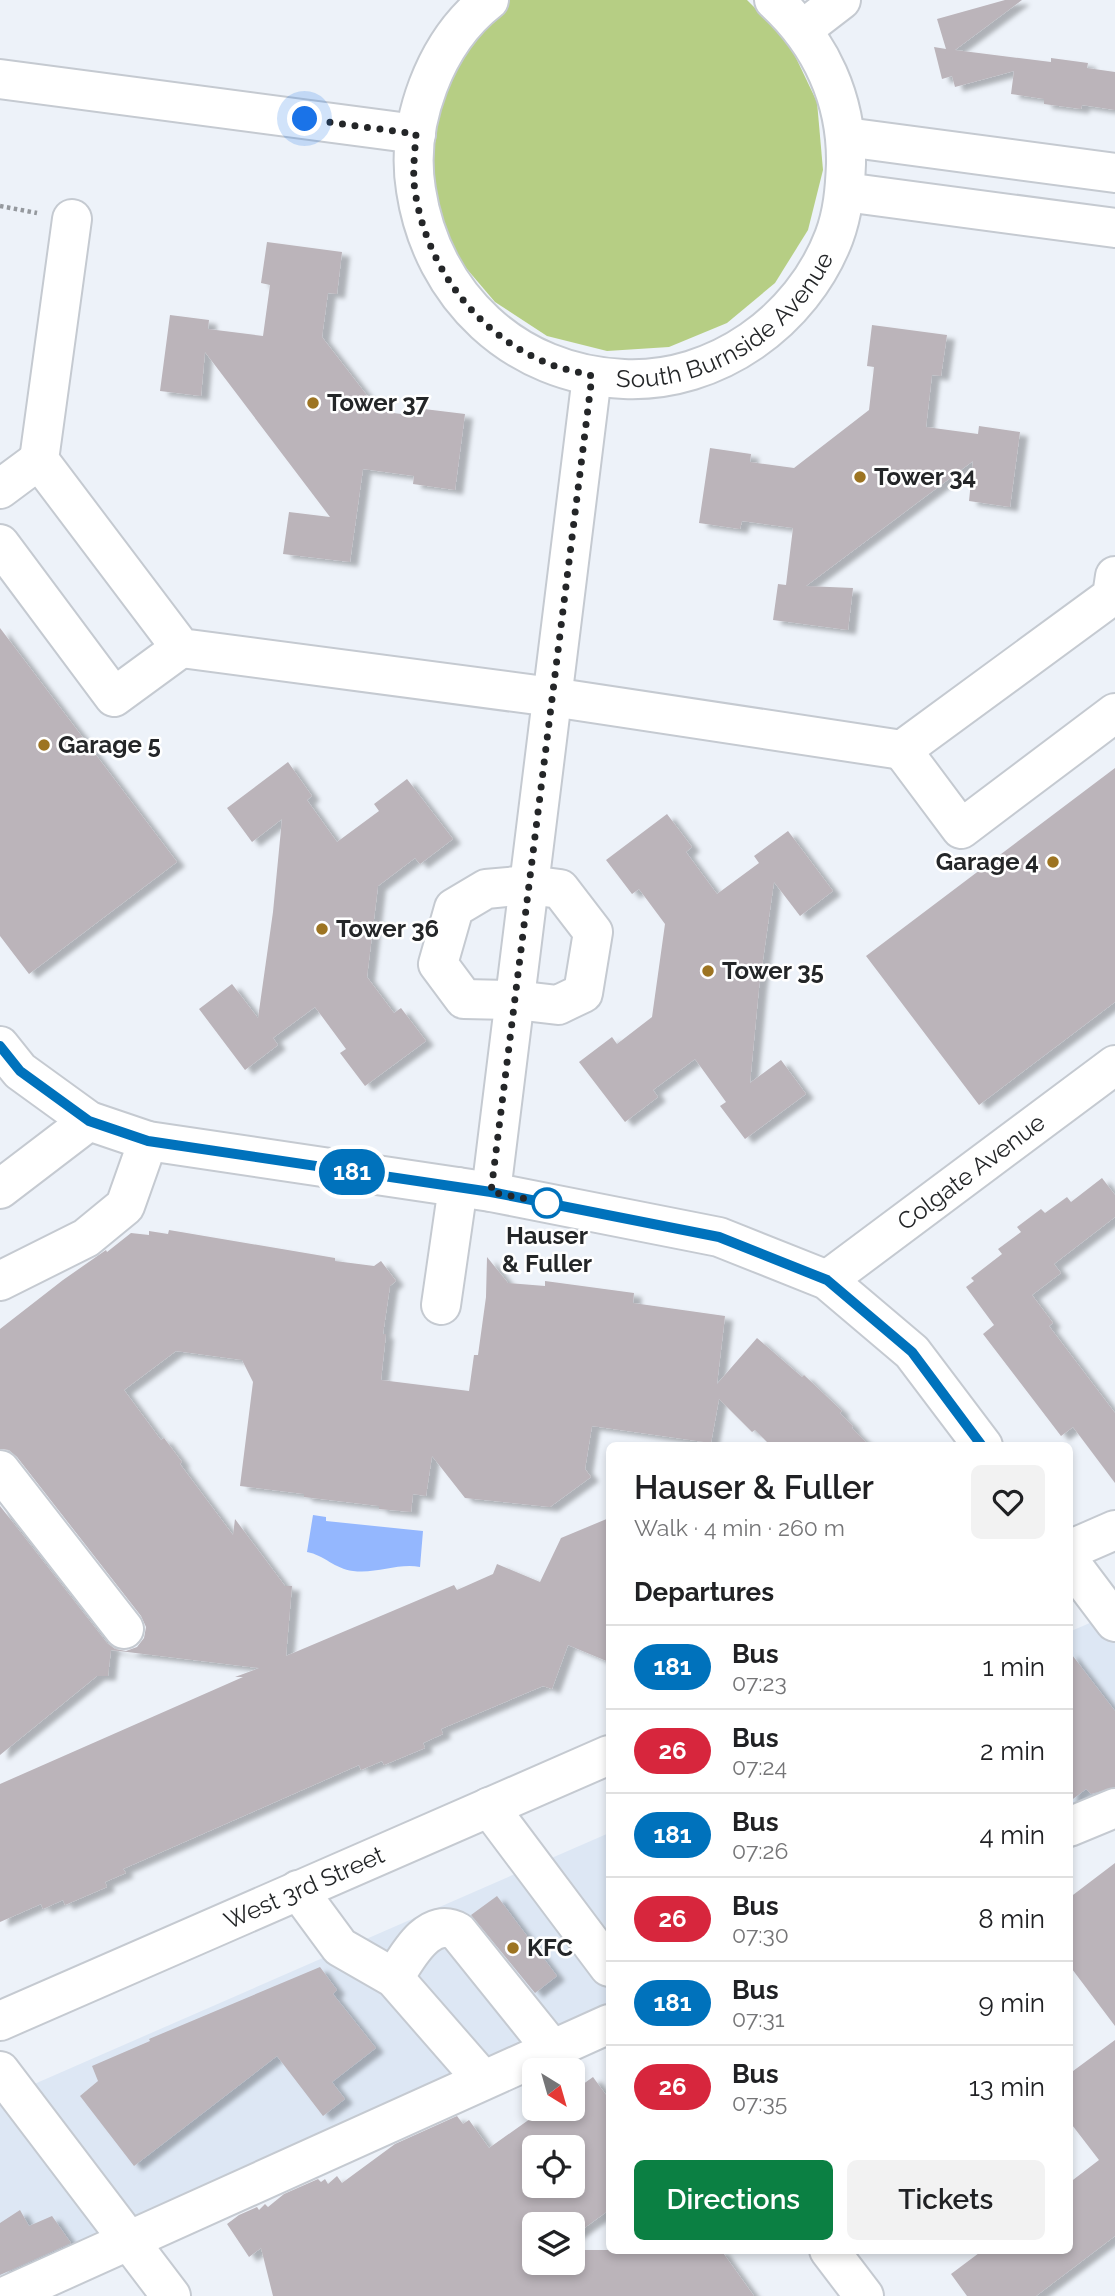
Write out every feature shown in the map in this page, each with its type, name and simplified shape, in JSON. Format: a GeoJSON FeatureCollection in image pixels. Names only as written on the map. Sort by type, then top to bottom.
{"type":"FeatureCollection","features":[{"type":"Feature","properties":{"kind":"street","name":"South Burnside Avenue"},"geometry":{"type":"LineString","coordinates":[[489,0],[459,31],[438,62],[426,90],[416,134],[414,179],[427,239],[443,272],[464,303],[491,329],[521,350],[555,366],[592,376],[625,379],[659,377],[692,370],[750,343],[790,308],[816,274],[835,235],[845,192],[846,137],[841,108],[832,80],[802,30],[774,0]]}},
{"type":"Feature","properties":{"kind":"street"},"geometry":{"type":"LineString","coordinates":[[802,30],[841,0]]}},
{"type":"Feature","properties":{"kind":"street"},"geometry":{"type":"LineString","coordinates":[[0,79],[416,134]]}},
{"type":"Feature","properties":{"kind":"street"},"geometry":{"type":"LineString","coordinates":[[846,137],[1115,173]]}},
{"type":"Feature","properties":{"kind":"street"},"geometry":{"type":"LineString","coordinates":[[845,192],[1115,228]]}},
{"type":"Feature","properties":{"kind":"street"},"geometry":{"type":"LineString","coordinates":[[72,219],[39,460],[181,648]]}},
{"type":"Feature","properties":{"kind":"street"},"geometry":{"type":"LineString","coordinates":[[441,1305],[475,1190],[515,1000],[592,376]]}},
{"type":"Feature","properties":{"kind":"street"},"geometry":{"type":"LineString","coordinates":[[0,489],[39,460]]}},
{"type":"Feature","properties":{"kind":"street"},"geometry":{"type":"LineString","coordinates":[[0,544],[114,697],[181,648],[552,697],[902,750],[961,829],[1115,713]]}},
{"type":"Feature","properties":{"kind":"street"},"geometry":{"type":"LineString","coordinates":[[902,750],[1114,591]]}},
{"type":"Feature","properties":{"kind":"street"},"geometry":{"type":"LineString","coordinates":[[529,885],[560,889],[593,932],[583,993],[558,1005],[515,1000],[464,999],[438,964],[454,908],[486,888],[529,885]]}},
{"type":"Feature","properties":{"kind":"street"},"geometry":{"type":"LineString","coordinates":[[0,1046],[20,1071],[89,1121],[148,1141],[475,1190],[719,1237],[827,1280],[912,1352],[979,1442]]}},
{"type":"Feature","properties":{"kind":"street","name":"Colgate Avenue"},"geometry":{"type":"LineString","coordinates":[[827,1280],[1115,1065]]}},
{"type":"Feature","properties":{"kind":"street"},"geometry":{"type":"LineString","coordinates":[[0,1189],[89,1121]]}},
{"type":"Feature","properties":{"kind":"street"},"geometry":{"type":"LineString","coordinates":[[0,1281],[86,1238],[125,1206],[148,1141]]}},
{"type":"Feature","properties":{"kind":"street"},"geometry":{"type":"LineString","coordinates":[[0,1470],[124,1629]]}},
{"type":"Feature","properties":{"kind":"street"},"geometry":{"type":"LineString","coordinates":[[1073,1548],[1115,1530]]}},
{"type":"Feature","properties":{"kind":"street"},"geometry":{"type":"LineString","coordinates":[[1073,1566],[1115,1622]]}},
{"type":"Feature","properties":{"kind":"street","name":"West 3rd Street"},"geometry":{"type":"LineString","coordinates":[[0,2021],[606,1756]]}},
{"type":"Feature","properties":{"kind":"street"},"geometry":{"type":"LineString","coordinates":[[489,1807],[606,1959]]}},
{"type":"Feature","properties":{"kind":"street"},"geometry":{"type":"LineString","coordinates":[[1073,1825],[1115,1808]]}},
{"type":"Feature","properties":{"kind":"street"},"geometry":{"type":"LineString","coordinates":[[298,1890],[340,1947],[394,1978],[483,2080]]}},
{"type":"Feature","properties":{"kind":"street"},"geometry":{"type":"LineString","coordinates":[[394,1978],[421,1939],[438,1928],[450,1927],[458,1932],[552,2049]]}},
{"type":"Feature","properties":{"kind":"street"},"geometry":{"type":"LineString","coordinates":[[6,2296],[606,2025]]}},
{"type":"Feature","properties":{"kind":"street"},"geometry":{"type":"LineString","coordinates":[[0,2071],[171,2296]]}},
{"type":"Feature","properties":{"kind":"street"},"geometry":{"type":"LineString","coordinates":[[832,2254],[864,2296]]}},
{"type":"Feature","properties":{"kind":"shaded area"},"geometry":{"type":"Polygon","coordinates":[[[1115,1612],[1115,1797],[1073,1815],[1073,1630],[1115,1612]]]}},
{"type":"Feature","properties":{"kind":"shaded area"},"geometry":{"type":"Polygon","coordinates":[[[606,1834],[606,2025],[533,2058],[522,2058],[522,2063],[0,2296],[0,2099],[606,1834]]]}},
{"type":"Feature","properties":{"kind":"green space"},"geometry":{"type":"Polygon","coordinates":[[[507,0],[747,0],[788,41],[817,102],[823,170],[808,230],[775,283],[727,323],[669,347],[607,351],[547,336],[495,302],[455,255],[433,197],[429,135],[448,69],[507,0]]]}},
{"type":"Feature","properties":{"kind":"water"},"geometry":{"type":"Polygon","coordinates":[[[313,1515],[326,1517],[326,1521],[423,1531],[420,1567],[353,1571],[307,1552],[313,1515]]]}},
{"type":"Feature","properties":{"kind":"building"},"geometry":{"type":"Polygon","coordinates":[[[1005,0],[1022,0],[955,50],[1051,62],[1051,58],[1088,63],[1087,68],[1115,72],[1115,110],[1082,105],[1081,109],[1044,104],[1044,99],[1011,94],[1014,71],[955,87],[952,76],[942,79],[934,47],[946,49],[937,19],[1005,0]]]}},
{"type":"Feature","properties":{"kind":"building","name":"Tower 37"},"geometry":{"type":"Polygon","coordinates":[[[267,242],[342,252],[337,294],[328,293],[322,337],[379,411],[423,417],[424,409],[465,414],[455,490],[413,484],[414,476],[363,469],[350,562],[283,554],[289,512],[330,517],[205,352],[201,396],[160,391],[170,315],[209,320],[208,329],[263,336],[270,285],[261,283],[267,242]]]}},
{"type":"Feature","properties":{"kind":"building","name":"Tower 34"},"geometry":{"type":"Polygon","coordinates":[[[872,325],[947,335],[941,376],[932,375],[926,427],[978,434],[979,426],[1020,432],[1010,507],[969,501],[973,461],[806,586],[853,588],[848,630],[773,620],[778,584],[786,585],[793,528],[742,521],[740,529],[699,523],[710,448],[751,454],[750,462],[794,468],[869,410],[874,367],[867,366],[872,325]]]}},
{"type":"Feature","properties":{"kind":"building","name":"Garage 5"},"geometry":{"type":"Polygon","coordinates":[[[0,628],[177,862],[29,974],[0,936],[0,628]]]}},
{"type":"Feature","properties":{"kind":"building","name":"Tower 36"},"geometry":{"type":"Polygon","coordinates":[[[288,762],[312,796],[307,800],[337,842],[379,811],[374,804],[407,779],[453,839],[420,864],[415,858],[378,886],[367,977],[394,1013],[401,1008],[426,1041],[365,1086],[340,1053],[346,1049],[315,1007],[273,1038],[278,1045],[245,1070],[199,1009],[232,984],[258,1018],[273,912],[282,819],[252,842],[227,808],[288,762]]]}},
{"type":"Feature","properties":{"kind":"building","name":"Garage 4"},"geometry":{"type":"Polygon","coordinates":[[[1115,768],[1115,1002],[979,1105],[866,956],[1115,768]]]}},
{"type":"Feature","properties":{"kind":"building","name":"Tower 35"},"geometry":{"type":"Polygon","coordinates":[[[667,814],[692,847],[686,852],[717,894],[759,863],[754,856],[788,831],[833,891],[800,916],[774,882],[759,988],[750,1083],[781,1060],[806,1094],[745,1139],[720,1106],[726,1102],[695,1059],[653,1090],[658,1097],[625,1122],[579,1062],[612,1037],[617,1044],[652,1017],[665,924],[639,889],[632,894],[606,860],[667,814]]]}},
{"type":"Feature","properties":{"kind":"building"},"geometry":{"type":"Polygon","coordinates":[[[1102,1178],[1115,1195],[1115,1217],[1054,1264],[1061,1273],[1032,1295],[1053,1323],[1049,1326],[1115,1413],[1115,1483],[1073,1427],[1061,1436],[983,1334],[994,1325],[966,1287],[974,1281],[971,1278],[1002,1254],[998,1249],[1021,1232],[1017,1227],[1041,1209],[1045,1213],[1067,1197],[1071,1202],[1102,1178]]]}},
{"type":"Feature","properties":{"kind":"building"},"geometry":{"type":"Polygon","coordinates":[[[169,1230],[374,1266],[381,1261],[396,1281],[390,1286],[383,1334],[386,1334],[381,1380],[469,1391],[474,1355],[478,1355],[486,1297],[487,1257],[508,1283],[545,1286],[545,1281],[634,1293],[633,1303],[725,1316],[717,1384],[757,1338],[802,1377],[804,1375],[842,1411],[840,1413],[866,1442],[767,1442],[755,1430],[752,1432],[719,1399],[711,1442],[592,1426],[585,1469],[591,1477],[550,1507],[465,1498],[432,1456],[426,1496],[413,1494],[411,1512],[379,1509],[379,1506],[240,1486],[253,1382],[242,1360],[176,1351],[124,1390],[161,1440],[164,1438],[233,1535],[235,1519],[285,1586],[292,1586],[286,1656],[454,1585],[457,1590],[493,1574],[497,1564],[540,1582],[561,1538],[606,1519],[606,1661],[568,1645],[552,1689],[543,1686],[441,1729],[443,1734],[423,1743],[425,1748],[384,1765],[382,1761],[361,1770],[359,1765],[123,1869],[126,1873],[105,1882],[107,1887],[65,1905],[63,1900],[43,1909],[41,1904],[0,1922],[0,1784],[259,1668],[111,1650],[108,1676],[97,1676],[0,1755],[0,1506],[107,1643],[115,1649],[126,1651],[137,1647],[144,1638],[146,1627],[141,1616],[17,1457],[9,1450],[0,1449],[0,1329],[63,1280],[131,1233],[149,1235],[149,1231],[168,1234],[169,1230]]]}},
{"type":"Feature","properties":{"kind":"building"},"geometry":{"type":"Polygon","coordinates":[[[1073,1656],[1115,1711],[1115,1787],[1091,1794],[1086,1789],[1073,1799],[1073,1656]]]}},
{"type":"Feature","properties":{"kind":"building"},"geometry":{"type":"Polygon","coordinates":[[[1115,1863],[1115,2026],[1073,1970],[1073,1895],[1115,1863]]]}},
{"type":"Feature","properties":{"kind":"building"},"geometry":{"type":"Polygon","coordinates":[[[497,1896],[557,1976],[535,1993],[471,1915],[497,1896]]]}},
{"type":"Feature","properties":{"kind":"building"},"geometry":{"type":"Polygon","coordinates":[[[320,1967],[337,1990],[333,1994],[376,2048],[332,2082],[345,2099],[323,2116],[277,2056],[134,2166],[80,2096],[98,2081],[92,2066],[320,1967]]]}},
{"type":"Feature","properties":{"kind":"building"},"geometry":{"type":"Polygon","coordinates":[[[1115,2040],[1115,2236],[1036,2296],[967,2296],[951,2274],[978,2254],[1073,2254],[1073,2180],[1099,2160],[1073,2126],[1073,2071],[1115,2040]]]}},
{"type":"Feature","properties":{"kind":"building"},"geometry":{"type":"Polygon","coordinates":[[[593,2077],[606,2095],[606,2212],[585,2228],[585,2212],[522,2212],[522,2275],[585,2275],[585,2250],[606,2250],[606,2254],[724,2254],[754,2296],[273,2296],[261,2248],[249,2257],[227,2224],[257,2207],[259,2210],[265,2204],[268,2207],[284,2194],[318,2179],[321,2182],[325,2179],[328,2184],[337,2176],[342,2183],[395,2144],[457,2116],[463,2124],[469,2120],[489,2148],[527,2121],[585,2121],[585,2083],[593,2077]]]}},
{"type":"Feature","properties":{"kind":"building"},"geometry":{"type":"Polygon","coordinates":[[[20,2210],[29,2226],[52,2216],[71,2243],[0,2275],[0,2223],[20,2210]]]}},
{"type":"Feature","properties":{"kind":"bus line","name":"181"},"geometry":{"type":"LineString","coordinates":[[0,1046],[20,1071],[89,1121],[148,1141],[491,1192],[719,1237],[827,1280],[912,1352],[979,1442]]}},
{"type":"Feature","properties":{"kind":"place","name":"Tower 37"},"geometry":{"type":"Point","coordinates":[313,403]}},
{"type":"Feature","properties":{"kind":"place","name":"Tower 34"},"geometry":{"type":"Point","coordinates":[860,477]}},
{"type":"Feature","properties":{"kind":"place","name":"Garage 5"},"geometry":{"type":"Point","coordinates":[44,745]}},
{"type":"Feature","properties":{"kind":"place","name":"Garage 4"},"geometry":{"type":"Point","coordinates":[1053,862]}},
{"type":"Feature","properties":{"kind":"place","name":"Tower 36"},"geometry":{"type":"Point","coordinates":[322,929]}},
{"type":"Feature","properties":{"kind":"place","name":"Tower 35"},"geometry":{"type":"Point","coordinates":[708,971]}},
{"type":"Feature","properties":{"kind":"place","name":"Hauser & Fuller"},"geometry":{"type":"Point","coordinates":[547,1203]}},
{"type":"Feature","properties":{"kind":"place","name":"KFC"},"geometry":{"type":"Point","coordinates":[513,1948]}},
{"type":"Feature","properties":{"kind":"route"},"geometry":{"type":"LineString","coordinates":[[305,119],[416,134],[414,179],[427,239],[443,272],[464,303],[491,329],[521,350],[555,366],[592,376],[491,1192],[547,1203]]}}]}
